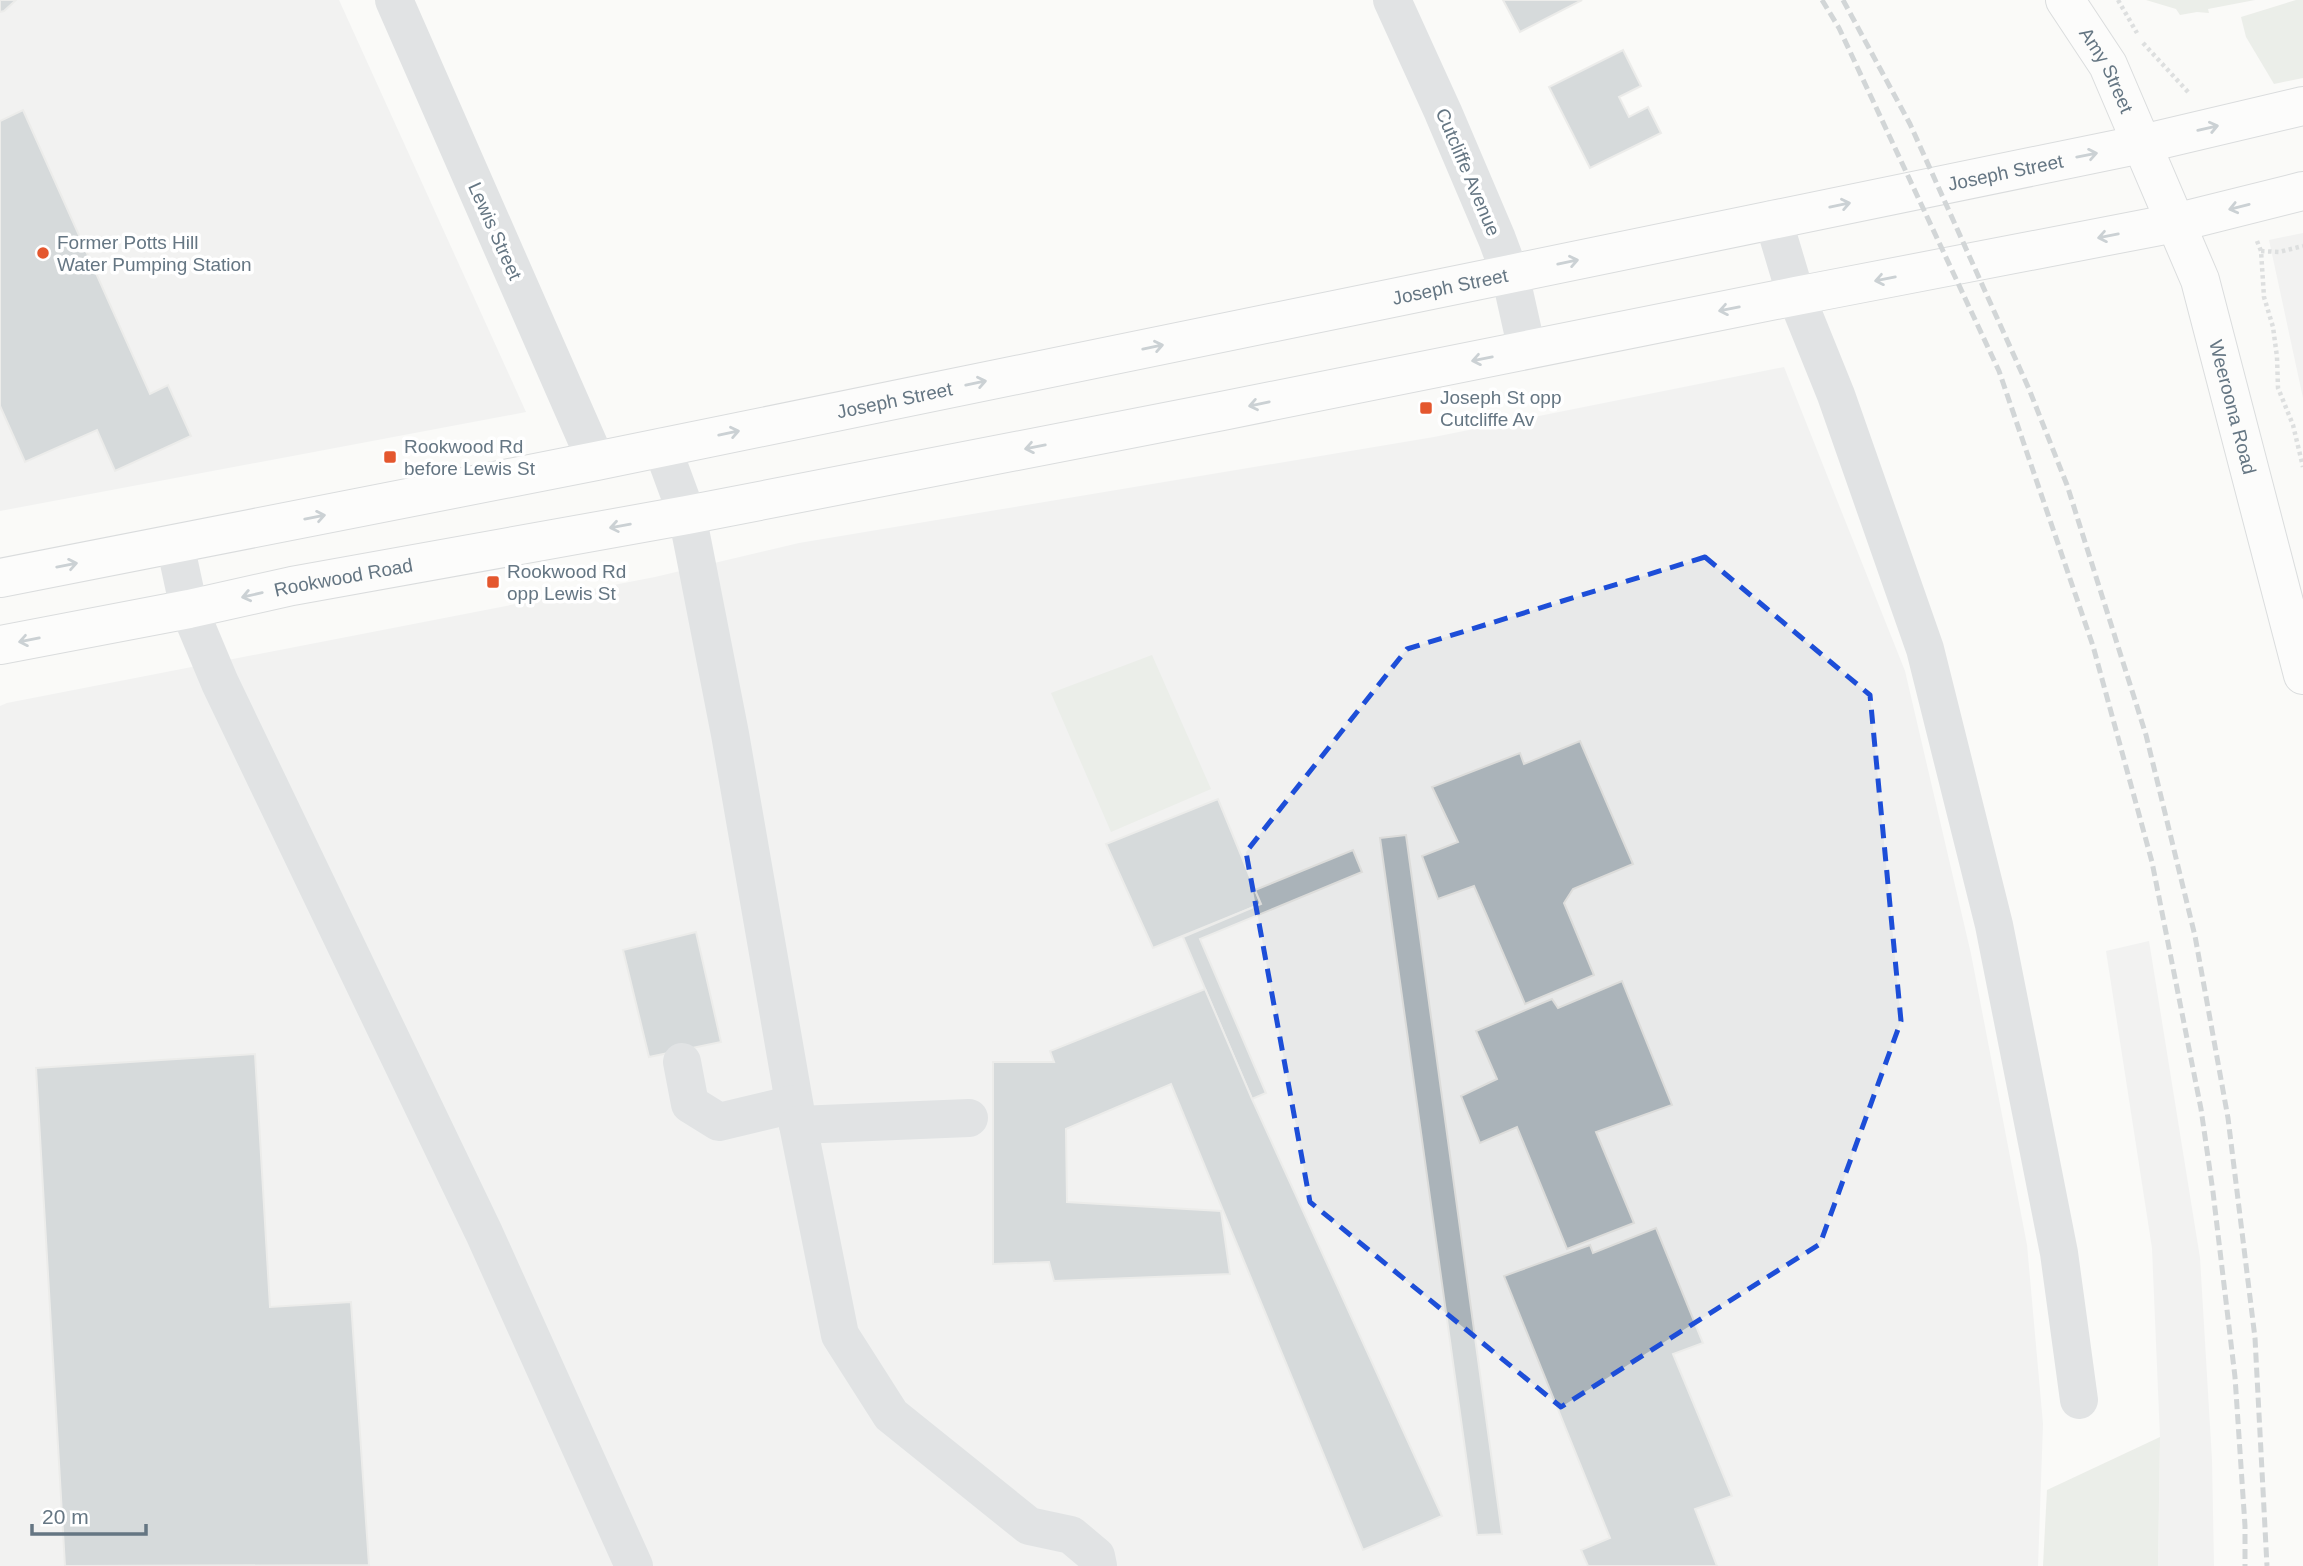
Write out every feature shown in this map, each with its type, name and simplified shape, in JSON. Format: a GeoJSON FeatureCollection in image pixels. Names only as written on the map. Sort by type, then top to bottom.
{"type":"FeatureCollection","features":[{"type":"Feature","properties":{"kind":"main road","name":"Amy Street"},"geometry":{"type":"LineString","coordinates":[[2065,0],[2108,65],[2142,144]]}},
{"type":"Feature","properties":{"kind":"main road","name":"Joseph Street"},"geometry":{"type":"LineString","coordinates":[[596,461],[2142,144],[2303,106]]}},
{"type":"Feature","properties":{"kind":"main road","name":"Weeroona Road"},"geometry":{"type":"LineString","coordinates":[[2142,144],[2200,280],[2303,676]]}},
{"type":"Feature","properties":{"kind":"main road"},"geometry":{"type":"LineString","coordinates":[[687,515],[2175,223],[2303,191]]}},
{"type":"Feature","properties":{"kind":"main road"},"geometry":{"type":"LineString","coordinates":[[0,578],[596,461]]}},
{"type":"Feature","properties":{"kind":"main road","name":"Rookwood Road"},"geometry":{"type":"LineString","coordinates":[[0,645],[189,609],[292,586],[687,515]]}},
{"type":"Feature","properties":{"kind":"street","name":"Lewis Street"},"geometry":{"type":"LineString","coordinates":[[394,0],[596,461]]}},
{"type":"Feature","properties":{"kind":"street","name":"Cutcliffe Avenue"},"geometry":{"type":"LineString","coordinates":[[1392,0],[1481,198],[1510,274],[1527,350]]}},
{"type":"Feature","properties":{"kind":"street"},"geometry":{"type":"LineString","coordinates":[[1773,219],[1796,296],[1836,395],[1925,649],[1994,925],[2059,1253],[2079,1400]]}},
{"type":"Feature","properties":{"kind":"street"},"geometry":{"type":"LineString","coordinates":[[662,447],[687,515],[723,697],[796,1115],[839,1335],[891,1415],[1029,1526],[1070,1535],[1096,1556],[1098,1566]]}},
{"type":"Feature","properties":{"kind":"street"},"geometry":{"type":"LineString","coordinates":[[175,544],[189,609],[226,695],[484,1233],[634,1566]]}},
{"type":"Feature","properties":{"kind":"street"},"geometry":{"type":"LineString","coordinates":[[682,1062],[690,1104],[719,1122],[796,1115],[969,1118]]}},
{"type":"Feature","properties":{"kind":"path"},"geometry":{"type":"LineString","coordinates":[[2118,0],[2143,44],[2192,97]]}},
{"type":"Feature","properties":{"kind":"path"},"geometry":{"type":"LineString","coordinates":[[2303,246],[2279,252],[2261,251],[2264,297],[2273,327],[2277,357],[2278,388],[2293,425],[2303,467]]}},
{"type":"Feature","properties":{"kind":"highlighted area"},"geometry":{"type":"Polygon","coordinates":[[[1705,557],[1870,695],[1901,1021],[1820,1244],[1561,1407],[1310,1202],[1246,852],[1407,649],[1705,557]]]}},
{"type":"Feature","properties":{"kind":"shaded area"},"geometry":{"type":"Polygon","coordinates":[[[0,0],[339,0],[526,412],[0,511],[0,0]]]}},
{"type":"Feature","properties":{"kind":"shaded area"},"geometry":{"type":"Polygon","coordinates":[[[2146,0],[2255,0],[2208,9],[2209,13],[2180,15],[2176,9],[2146,0]]]}},
{"type":"Feature","properties":{"kind":"shaded area"},"geometry":{"type":"Polygon","coordinates":[[[2303,0],[2303,78],[2274,84],[2246,37],[2241,17],[2303,0]]]}},
{"type":"Feature","properties":{"kind":"shaded area"},"geometry":{"type":"Polygon","coordinates":[[[2303,233],[2303,398],[2269,240],[2303,233]]]}},
{"type":"Feature","properties":{"kind":"shaded area"},"geometry":{"type":"Polygon","coordinates":[[[1784,367],[1905,671],[1971,954],[2027,1245],[2043,1424],[2038,1566],[0,1566],[0,706],[655,577],[799,543],[1434,437],[1784,367]]]}},
{"type":"Feature","properties":{"kind":"shaded area"},"geometry":{"type":"Polygon","coordinates":[[[1152,655],[1211,789],[1111,832],[1051,693],[1152,655]]]}},
{"type":"Feature","properties":{"kind":"shaded area"},"geometry":{"type":"Polygon","coordinates":[[[2149,941],[2200,1258],[2212,1460],[2214,1566],[2158,1566],[2160,1437],[2152,1248],[2106,951],[2149,941]]]}},
{"type":"Feature","properties":{"kind":"shaded area"},"geometry":{"type":"Polygon","coordinates":[[[2160,1437],[2158,1566],[2043,1566],[2047,1490],[2160,1437]]]}},
{"type":"Feature","properties":{"kind":"building"},"geometry":{"type":"Polygon","coordinates":[[[0,0],[16,0],[0,12],[0,0]]]}},
{"type":"Feature","properties":{"kind":"building"},"geometry":{"type":"Polygon","coordinates":[[[1503,0],[1582,0],[1520,32],[1503,0]]]}},
{"type":"Feature","properties":{"kind":"building"},"geometry":{"type":"Polygon","coordinates":[[[1623,50],[1641,86],[1619,97],[1629,117],[1648,107],[1661,133],[1590,168],[1549,87],[1623,50]]]}},
{"type":"Feature","properties":{"kind":"building","name":"Former Potts Hill Water Pumping Station"},"geometry":{"type":"Polygon","coordinates":[[[23,110],[150,394],[168,385],[191,436],[115,471],[97,430],[25,462],[0,406],[0,121],[23,110]]]}},
{"type":"Feature","properties":{"kind":"building"},"geometry":{"type":"Polygon","coordinates":[[[1580,741],[1633,864],[1573,889],[1564,903],[1594,975],[1525,1004],[1474,886],[1438,899],[1422,856],[1458,842],[1432,787],[1520,753],[1524,764],[1580,741]]]}},
{"type":"Feature","properties":{"kind":"building"},"geometry":{"type":"Polygon","coordinates":[[[1218,799],[1261,904],[1153,948],[1106,844],[1218,799]]]}},
{"type":"Feature","properties":{"kind":"building"},"geometry":{"type":"Polygon","coordinates":[[[1406,835],[1502,1534],[1477,1535],[1380,838],[1406,835]]]}},
{"type":"Feature","properties":{"kind":"building"},"geometry":{"type":"Polygon","coordinates":[[[1353,850],[1362,872],[1200,939],[1266,1093],[1252,1099],[1183,937],[1261,904],[1255,890],[1353,850]]]}},
{"type":"Feature","properties":{"kind":"building"},"geometry":{"type":"Polygon","coordinates":[[[696,932],[721,1042],[649,1057],[623,950],[696,932]]]}},
{"type":"Feature","properties":{"kind":"building"},"geometry":{"type":"Polygon","coordinates":[[[1622,981],[1672,1105],[1596,1132],[1634,1223],[1567,1249],[1517,1127],[1480,1143],[1461,1096],[1497,1079],[1476,1031],[1552,999],[1558,1008],[1622,981]]]}},
{"type":"Feature","properties":{"kind":"building"},"geometry":{"type":"Polygon","coordinates":[[[1205,989],[1252,1099],[1442,1516],[1363,1550],[1171,1084],[1066,1129],[1067,1202],[1221,1211],[1230,1274],[1054,1281],[1049,1262],[993,1264],[993,1062],[1054,1062],[1050,1051],[1205,989]]]}},
{"type":"Feature","properties":{"kind":"building"},"geometry":{"type":"Polygon","coordinates":[[[255,1054],[270,1307],[351,1302],[369,1565],[65,1566],[36,1068],[255,1054]]]}},
{"type":"Feature","properties":{"kind":"building"},"geometry":{"type":"Polygon","coordinates":[[[1656,1228],[1703,1343],[1673,1354],[1732,1496],[1695,1509],[1717,1566],[1588,1566],[1581,1550],[1610,1538],[1504,1276],[1590,1245],[1593,1253],[1656,1228]]]}},
{"type":"Feature","properties":{"kind":"railway"},"geometry":{"type":"LineString","coordinates":[[1822,0],[1839,28],[1999,371],[2093,646],[2152,862],[2201,1109],[2213,1192],[2235,1377],[2245,1526],[2245,1566]]}},
{"type":"Feature","properties":{"kind":"railway"},"geometry":{"type":"LineString","coordinates":[[1843,0],[1910,124],[2029,389],[2067,485],[2146,735],[2195,936],[2228,1118],[2255,1338],[2267,1566]]}},
{"type":"Feature","properties":{"kind":"place","name":"Former Potts Hill Water Pumping Station"},"geometry":{"type":"Point","coordinates":[43,253]}},
{"type":"Feature","properties":{"kind":"place","name":"Joseph St opp Cutcliffe Av"},"geometry":{"type":"Point","coordinates":[1426,408]}},
{"type":"Feature","properties":{"kind":"place","name":"Rookwood Rd before Lewis St"},"geometry":{"type":"Point","coordinates":[390,457]}},
{"type":"Feature","properties":{"kind":"place","name":"Rookwood Rd opp Lewis St"},"geometry":{"type":"Point","coordinates":[493,582]}}]}
